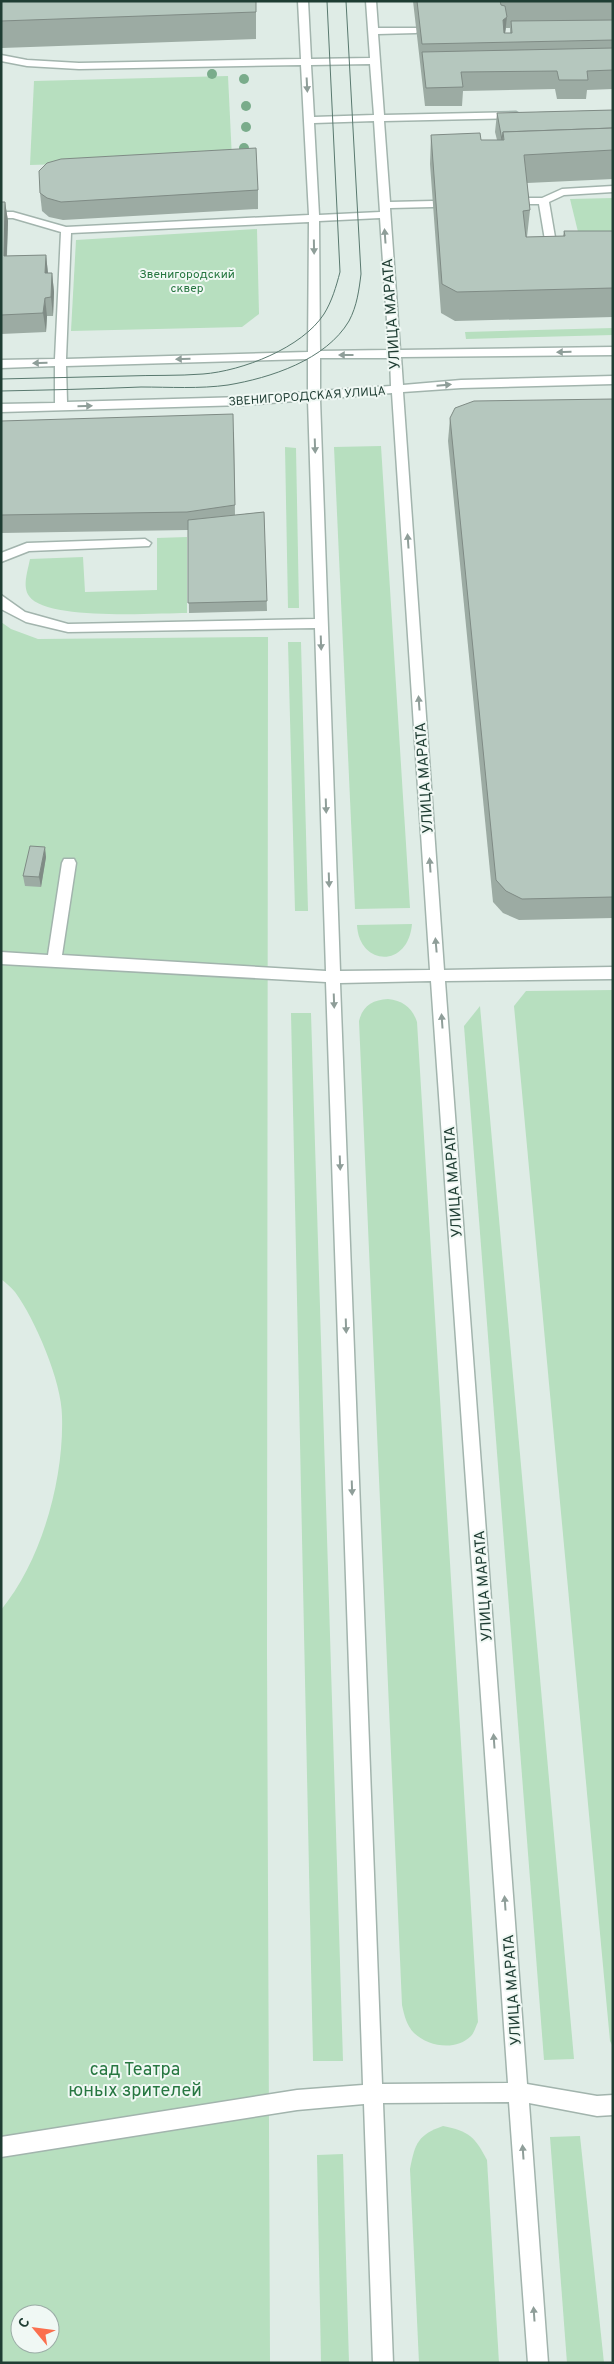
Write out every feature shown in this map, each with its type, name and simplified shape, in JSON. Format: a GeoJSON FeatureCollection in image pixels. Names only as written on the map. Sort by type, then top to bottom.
{"type":"FeatureCollection","features":[{"type":"Feature","properties":{"kind":"street"},"geometry":{"type":"LineString","coordinates":[[303,1],[314,217],[313,355],[321,624],[383,2363]]}},
{"type":"Feature","properties":{"kind":"street","name":"УЛИЦА МАРАТА"},"geometry":{"type":"LineString","coordinates":[[371,1],[396,390],[538,2363]]}},
{"type":"Feature","properties":{"kind":"street"},"geometry":{"type":"LineString","coordinates":[[373,31],[416,30]]}},
{"type":"Feature","properties":{"kind":"street"},"geometry":{"type":"LineString","coordinates":[[1,58],[27,63],[78,66],[375,61]]}},
{"type":"Feature","properties":{"kind":"street"},"geometry":{"type":"LineString","coordinates":[[309,120],[524,115]]}},
{"type":"Feature","properties":{"kind":"street"},"geometry":{"type":"LineString","coordinates":[[523,201],[544,200],[562,192],[613,190]]}},
{"type":"Feature","properties":{"kind":"street"},"geometry":{"type":"LineString","coordinates":[[544,200],[552,252],[569,252]]}},
{"type":"Feature","properties":{"kind":"street"},"geometry":{"type":"LineString","coordinates":[[1,215],[13,215],[66,230],[314,217],[433,204]]}},
{"type":"Feature","properties":{"kind":"street"},"geometry":{"type":"LineString","coordinates":[[61,406],[60,362],[66,230]]}},
{"type":"Feature","properties":{"kind":"street"},"geometry":{"type":"LineString","coordinates":[[1,364],[313,355],[613,350]]}},
{"type":"Feature","properties":{"kind":"street","name":"ЗВЕНИГОРОДСКАЯ УЛИЦА"},"geometry":{"type":"LineString","coordinates":[[1,408],[314,397],[461,384],[613,380]]}},
{"type":"Feature","properties":{"kind":"street"},"geometry":{"type":"LineString","coordinates":[[1,558],[27,547],[145,543]]}},
{"type":"Feature","properties":{"kind":"street"},"geometry":{"type":"LineString","coordinates":[[1,599],[3,604],[31,620],[68,628],[321,624]]}},
{"type":"Feature","properties":{"kind":"street"},"geometry":{"type":"LineString","coordinates":[[54,961],[69,863]]}},
{"type":"Feature","properties":{"kind":"street"},"geometry":{"type":"LineString","coordinates":[[1,958],[238,970],[333,977],[613,973]]}},
{"type":"Feature","properties":{"kind":"street"},"geometry":{"type":"LineString","coordinates":[[1,2147],[297,2100],[374,2094],[519,2092],[597,2106],[613,2105]]}},
{"type":"Feature","properties":{"kind":"green space"},"geometry":{"type":"Polygon","coordinates":[[[228,76],[232,159],[30,165],[34,81],[228,76]]]}},
{"type":"Feature","properties":{"kind":"green space"},"geometry":{"type":"Polygon","coordinates":[[[613,198],[613,236],[579,236],[570,199],[613,198]]]}},
{"type":"Feature","properties":{"kind":"green space","name":"Звенигородский сквер"},"geometry":{"type":"Polygon","coordinates":[[[257,229],[259,314],[242,327],[71,331],[76,240],[257,229]]]}},
{"type":"Feature","properties":{"kind":"green space"},"geometry":{"type":"Polygon","coordinates":[[[613,328],[613,335],[466,339],[465,332],[613,328]]]}},
{"type":"Feature","properties":{"kind":"green space"},"geometry":{"type":"Polygon","coordinates":[[[381,446],[410,908],[355,909],[334,447],[381,446]]]}},
{"type":"Feature","properties":{"kind":"green space"},"geometry":{"type":"Polygon","coordinates":[[[285,447],[296,448],[299,608],[288,608],[285,447]]]}},
{"type":"Feature","properties":{"kind":"green space"},"geometry":{"type":"Polygon","coordinates":[[[187,537],[187,613],[103,614],[78,612],[39,604],[27,592],[26,578],[30,559],[83,557],[85,592],[157,590],[157,538],[187,537]]]}},
{"type":"Feature","properties":{"kind":"green space","name":"сад Театра юных зрителей"},"geometry":{"type":"Polygon","coordinates":[[[1,622],[11,629],[38,639],[268,637],[267,1652],[270,2363],[1,2363],[1,1610],[28,1567],[48,1518],[59,1466],[62,1440],[61,1402],[46,1351],[31,1318],[10,1287],[1,1279],[1,622]]]}},
{"type":"Feature","properties":{"kind":"green space"},"geometry":{"type":"Polygon","coordinates":[[[288,642],[301,642],[308,911],[295,911],[288,642]]]}},
{"type":"Feature","properties":{"kind":"green space"},"geometry":{"type":"Polygon","coordinates":[[[412,924],[409,939],[402,949],[393,955],[384,957],[374,955],[366,948],[360,939],[357,925],[412,924]]]}},
{"type":"Feature","properties":{"kind":"green space"},"geometry":{"type":"Polygon","coordinates":[[[613,990],[613,2047],[610,2041],[514,1006],[526,991],[613,990]]]}},
{"type":"Feature","properties":{"kind":"green space"},"geometry":{"type":"Polygon","coordinates":[[[388,999],[398,1001],[410,1009],[417,1022],[478,2022],[471,2036],[465,2041],[450,2045],[435,2044],[420,2038],[414,2033],[408,2024],[402,2005],[359,1021],[363,1011],[369,1004],[388,999]]]}},
{"type":"Feature","properties":{"kind":"green space"},"geometry":{"type":"Polygon","coordinates":[[[480,1006],[574,2059],[544,2060],[464,1026],[480,1006]]]}},
{"type":"Feature","properties":{"kind":"green space"},"geometry":{"type":"Polygon","coordinates":[[[291,1013],[311,1013],[343,2061],[313,2061],[291,1013]]]}},
{"type":"Feature","properties":{"kind":"green space"},"geometry":{"type":"Polygon","coordinates":[[[443,2126],[459,2130],[470,2136],[475,2140],[487,2160],[499,2363],[419,2363],[410,2169],[419,2141],[428,2133],[443,2126]]]}},
{"type":"Feature","properties":{"kind":"green space"},"geometry":{"type":"Polygon","coordinates":[[[580,2136],[604,2363],[567,2363],[550,2137],[580,2136]]]}},
{"type":"Feature","properties":{"kind":"green space"},"geometry":{"type":"Polygon","coordinates":[[[343,2154],[349,2363],[321,2363],[317,2155],[343,2154]]]}},
{"type":"Feature","properties":{"kind":"building"},"geometry":{"type":"Polygon","coordinates":[[[1,1],[256,1],[256,12],[1,21],[1,1]]]}},
{"type":"Feature","properties":{"kind":"building"},"geometry":{"type":"Polygon","coordinates":[[[417,1],[500,1],[501,5],[505,6],[507,17],[503,20],[504,33],[512,33],[511,21],[613,20],[613,40],[422,44],[417,1]]]}},
{"type":"Feature","properties":{"kind":"building"},"geometry":{"type":"Polygon","coordinates":[[[613,48],[613,70],[587,71],[588,80],[559,80],[557,71],[461,72],[463,87],[426,88],[422,52],[613,48]]]}},
{"type":"Feature","properties":{"kind":"building"},"geometry":{"type":"Polygon","coordinates":[[[613,110],[613,128],[503,132],[502,140],[497,113],[613,110]]]}},
{"type":"Feature","properties":{"kind":"building"},"geometry":{"type":"Polygon","coordinates":[[[613,128],[613,150],[524,155],[530,210],[523,211],[526,237],[565,236],[564,231],[613,231],[613,288],[457,292],[442,284],[431,135],[480,133],[481,140],[504,140],[503,132],[613,128]]]}},
{"type":"Feature","properties":{"kind":"building"},"geometry":{"type":"Polygon","coordinates":[[[256,148],[258,190],[61,202],[47,198],[40,193],[39,171],[47,163],[61,159],[256,148]]]}},
{"type":"Feature","properties":{"kind":"building"},"geometry":{"type":"Polygon","coordinates":[[[1,202],[5,202],[4,256],[46,255],[45,273],[52,273],[51,297],[45,298],[43,313],[1,315],[1,202]]]}},
{"type":"Feature","properties":{"kind":"building"},"geometry":{"type":"Polygon","coordinates":[[[613,399],[613,897],[522,899],[506,891],[496,880],[450,418],[455,408],[474,401],[613,399]]]}},
{"type":"Feature","properties":{"kind":"building"},"geometry":{"type":"Polygon","coordinates":[[[233,414],[235,505],[187,512],[1,515],[1,421],[233,414]]]}},
{"type":"Feature","properties":{"kind":"building"},"geometry":{"type":"Polygon","coordinates":[[[264,512],[267,601],[188,603],[188,520],[264,512]]]}},
{"type":"Feature","properties":{"kind":"building"},"geometry":{"type":"Polygon","coordinates":[[[30,846],[45,847],[39,877],[23,876],[30,846]]]}},
{"type":"Feature","properties":{"kind":"tram line"},"geometry":{"type":"LineString","coordinates":[[1,379],[184,375],[218,372],[253,363],[270,356],[301,337],[314,326],[324,314],[329,304],[340,272],[327,1]]}},
{"type":"Feature","properties":{"kind":"tram line"},"geometry":{"type":"LineString","coordinates":[[1,391],[228,385],[261,378],[296,365],[312,357],[339,335],[354,310],[361,274],[346,1]]}}]}
